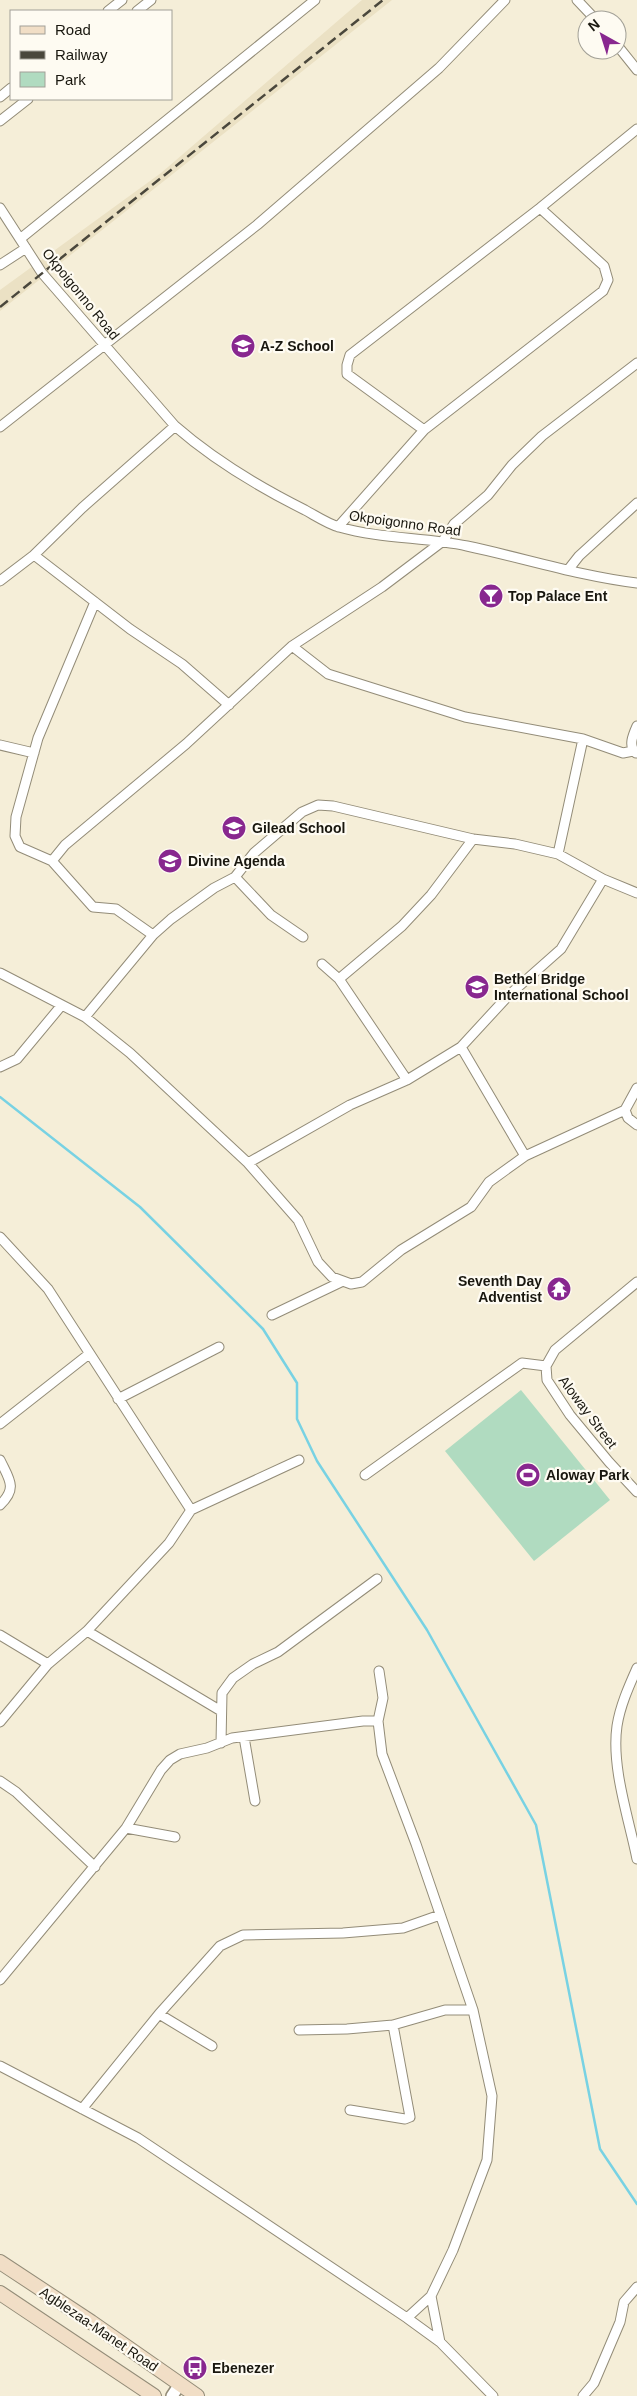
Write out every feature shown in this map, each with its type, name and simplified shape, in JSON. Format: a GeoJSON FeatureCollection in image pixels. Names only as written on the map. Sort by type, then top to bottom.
{"type":"FeatureCollection","features":[{"type":"Feature","properties":{"kind":"main road","name":"Agblezaa-Manet Road"},"geometry":{"type":"LineString","coordinates":[[0,2262],[91,2322],[197,2396]]}},
{"type":"Feature","properties":{"kind":"main road","name":"Agblezaa-Manet Road"},"geometry":{"type":"LineString","coordinates":[[0,2293],[154,2396]]}},
{"type":"Feature","properties":{"kind":"street"},"geometry":{"type":"LineString","coordinates":[[109,10],[122,0]]}},
{"type":"Feature","properties":{"kind":"street"},"geometry":{"type":"LineString","coordinates":[[138,10],[151,0]]}},
{"type":"Feature","properties":{"kind":"street"},"geometry":{"type":"LineString","coordinates":[[20,239],[316,0]]}},
{"type":"Feature","properties":{"kind":"street"},"geometry":{"type":"LineString","coordinates":[[0,427],[228,249],[439,68],[505,0]]}},
{"type":"Feature","properties":{"kind":"street"},"geometry":{"type":"LineString","coordinates":[[577,0],[586,10]]}},
{"type":"Feature","properties":{"kind":"street"},"geometry":{"type":"LineString","coordinates":[[627,58],[637,70]]}},
{"type":"Feature","properties":{"kind":"street"},"geometry":{"type":"LineString","coordinates":[[0,97],[10,89]]}},
{"type":"Feature","properties":{"kind":"street"},"geometry":{"type":"LineString","coordinates":[[0,121],[27,100]]}},
{"type":"Feature","properties":{"kind":"street"},"geometry":{"type":"LineString","coordinates":[[424,430],[347,374],[346,365],[350,355],[540,208],[637,129]]}},
{"type":"Feature","properties":{"kind":"street","name":"Okpoigonno Road"},"geometry":{"type":"LineString","coordinates":[[0,208],[42,273],[175,426],[194,442],[263,489],[338,527],[390,536],[443,540],[596,578],[637,583]]}},
{"type":"Feature","properties":{"kind":"street"},"geometry":{"type":"LineString","coordinates":[[338,527],[424,430],[603,291],[608,280],[604,266],[540,208]]}},
{"type":"Feature","properties":{"kind":"street"},"geometry":{"type":"LineString","coordinates":[[0,265],[26,248]]}},
{"type":"Feature","properties":{"kind":"street"},"geometry":{"type":"LineString","coordinates":[[52,861],[65,845],[229,706],[292,646],[382,587],[443,540],[454,524],[488,495],[512,465],[542,436],[637,363]]}},
{"type":"Feature","properties":{"kind":"street"},"geometry":{"type":"LineString","coordinates":[[0,582],[34,555],[82,508],[175,426]]}},
{"type":"Feature","properties":{"kind":"street"},"geometry":{"type":"LineString","coordinates":[[568,570],[579,556],[637,503]]}},
{"type":"Feature","properties":{"kind":"street"},"geometry":{"type":"LineString","coordinates":[[34,555],[130,629],[182,664],[229,706]]}},
{"type":"Feature","properties":{"kind":"street"},"geometry":{"type":"LineString","coordinates":[[95,602],[34,753],[16,817],[15,836],[20,847],[52,861],[93,907],[116,909],[153,935]]}},
{"type":"Feature","properties":{"kind":"street"},"geometry":{"type":"LineString","coordinates":[[292,646],[328,674],[465,717],[583,739],[623,752],[635,753],[631,740],[637,726]]}},
{"type":"Feature","properties":{"kind":"street"},"geometry":{"type":"LineString","coordinates":[[558,854],[583,739]]}},
{"type":"Feature","properties":{"kind":"street"},"geometry":{"type":"LineString","coordinates":[[0,745],[34,753]]}},
{"type":"Feature","properties":{"kind":"street"},"geometry":{"type":"LineString","coordinates":[[85,1017],[153,935],[207,893],[235,877],[254,853],[302,812],[318,806],[333,806],[473,840],[515,844],[558,854],[603,879],[637,893]]}},
{"type":"Feature","properties":{"kind":"street"},"geometry":{"type":"LineString","coordinates":[[339,979],[402,926],[431,895],[473,840]]}},
{"type":"Feature","properties":{"kind":"street"},"geometry":{"type":"LineString","coordinates":[[235,877],[271,915],[304,938]]}},
{"type":"Feature","properties":{"kind":"street"},"geometry":{"type":"LineString","coordinates":[[248,1163],[350,1105],[406,1080],[461,1046],[508,996],[561,949],[603,879]]}},
{"type":"Feature","properties":{"kind":"street"},"geometry":{"type":"LineString","coordinates":[[322,964],[339,979],[406,1080]]}},
{"type":"Feature","properties":{"kind":"street"},"geometry":{"type":"LineString","coordinates":[[0,973],[85,1017],[137,1060],[248,1163],[277,1193],[298,1220],[318,1262],[332,1277],[341,1282],[351,1284],[362,1282],[401,1250],[471,1207],[489,1182],[525,1156],[625,1110],[637,1088]]}},
{"type":"Feature","properties":{"kind":"street"},"geometry":{"type":"LineString","coordinates":[[0,1067],[17,1059],[61,1006]]}},
{"type":"Feature","properties":{"kind":"street"},"geometry":{"type":"LineString","coordinates":[[461,1046],[525,1156]]}},
{"type":"Feature","properties":{"kind":"street"},"geometry":{"type":"LineString","coordinates":[[625,1110],[628,1118],[637,1125]]}},
{"type":"Feature","properties":{"kind":"street"},"geometry":{"type":"LineString","coordinates":[[0,1237],[48,1289],[190,1510]]}},
{"type":"Feature","properties":{"kind":"street"},"geometry":{"type":"LineString","coordinates":[[272,1315],[341,1282]]}},
{"type":"Feature","properties":{"kind":"street"},"geometry":{"type":"LineString","coordinates":[[365,1475],[522,1363],[546,1366],[555,1350],[637,1282]]}},
{"type":"Feature","properties":{"kind":"street"},"geometry":{"type":"LineString","coordinates":[[118,1400],[219,1347]]}},
{"type":"Feature","properties":{"kind":"street"},"geometry":{"type":"LineString","coordinates":[[0,1424],[89,1354]]}},
{"type":"Feature","properties":{"kind":"street","name":"Aloway Street"},"geometry":{"type":"LineString","coordinates":[[546,1366],[547,1380],[570,1415],[637,1492]]}},
{"type":"Feature","properties":{"kind":"street"},"geometry":{"type":"LineString","coordinates":[[0,1460],[11,1484],[9,1496],[0,1505]]}},
{"type":"Feature","properties":{"kind":"street"},"geometry":{"type":"LineString","coordinates":[[0,1722],[26,1694],[48,1664],[86,1631],[169,1543],[190,1510],[299,1460]]}},
{"type":"Feature","properties":{"kind":"street"},"geometry":{"type":"LineString","coordinates":[[221,1743],[222,1693],[232,1678],[253,1664],[278,1652],[376,1579]]}},
{"type":"Feature","properties":{"kind":"street"},"geometry":{"type":"LineString","coordinates":[[86,1631],[221,1711]]}},
{"type":"Feature","properties":{"kind":"street"},"geometry":{"type":"LineString","coordinates":[[0,1636],[48,1664]]}},
{"type":"Feature","properties":{"kind":"street"},"geometry":{"type":"LineString","coordinates":[[637,1668],[627,1692],[617,1726],[618,1767],[637,1859]]}},
{"type":"Feature","properties":{"kind":"street"},"geometry":{"type":"LineString","coordinates":[[379,1671],[383,1698],[378,1721],[382,1754],[473,2010],[492,2096],[487,2160],[453,2250],[431,2296],[407,2318]]}},
{"type":"Feature","properties":{"kind":"street"},"geometry":{"type":"LineString","coordinates":[[0,1980],[126,1828],[161,1770],[170,1760],[180,1754],[221,1743],[232,1738],[363,1721],[378,1721]]}},
{"type":"Feature","properties":{"kind":"street"},"geometry":{"type":"LineString","coordinates":[[244,1737],[255,1801]]}},
{"type":"Feature","properties":{"kind":"street"},"geometry":{"type":"LineString","coordinates":[[0,1781],[16,1792],[95,1867]]}},
{"type":"Feature","properties":{"kind":"street"},"geometry":{"type":"LineString","coordinates":[[126,1828],[175,1837]]}},
{"type":"Feature","properties":{"kind":"street"},"geometry":{"type":"LineString","coordinates":[[82,2108],[158,2014],[220,1946],[236,1937],[278,1933],[343,1933],[403,1928],[440,1915]]}},
{"type":"Feature","properties":{"kind":"street"},"geometry":{"type":"LineString","coordinates":[[299,2030],[347,2029],[393,2025],[445,2010],[473,2010]]}},
{"type":"Feature","properties":{"kind":"street"},"geometry":{"type":"LineString","coordinates":[[158,2014],[212,2046]]}},
{"type":"Feature","properties":{"kind":"street"},"geometry":{"type":"LineString","coordinates":[[350,2110],[405,2119],[410,2117],[393,2025]]}},
{"type":"Feature","properties":{"kind":"street"},"geometry":{"type":"LineString","coordinates":[[0,2066],[138,2138],[407,2318],[440,2342],[493,2396]]}},
{"type":"Feature","properties":{"kind":"street"},"geometry":{"type":"LineString","coordinates":[[583,2396],[594,2383],[620,2322],[624,2302],[637,2287]]}},
{"type":"Feature","properties":{"kind":"street"},"geometry":{"type":"LineString","coordinates":[[431,2296],[440,2342]]}},
{"type":"Feature","properties":{"kind":"street"},"geometry":{"type":"LineString","coordinates":[[172,2396],[180,2384]]}},
{"type":"Feature","properties":{"kind":"shaded area"},"geometry":{"type":"Polygon","coordinates":[[[362,0],[392,0],[0,311],[0,290],[161,173],[362,0]]]}},
{"type":"Feature","properties":{"kind":"green space","name":"Aloway Park"},"geometry":{"type":"Polygon","coordinates":[[[521,1390],[610,1500],[534,1561],[445,1451],[521,1390]]]}},
{"type":"Feature","properties":{"kind":"waterway"},"geometry":{"type":"LineString","coordinates":[[0,1097],[140,1207],[263,1329],[297,1383],[297,1419],[317,1461],[427,1630],[536,1825],[600,2149],[637,2204]]}},
{"type":"Feature","properties":{"kind":"railway"},"geometry":{"type":"LineString","coordinates":[[0,307],[383,0]]}},
{"type":"Feature","properties":{"kind":"place","name":"A-Z School"},"geometry":{"type":"Point","coordinates":[243,346]}},
{"type":"Feature","properties":{"kind":"place","name":"Top Palace Ent"},"geometry":{"type":"Point","coordinates":[491,596]}},
{"type":"Feature","properties":{"kind":"place","name":"Gilead School"},"geometry":{"type":"Point","coordinates":[234,828]}},
{"type":"Feature","properties":{"kind":"place","name":"Divine Agenda"},"geometry":{"type":"Point","coordinates":[170,861]}},
{"type":"Feature","properties":{"kind":"place","name":"Bethel Bridge International School"},"geometry":{"type":"Point","coordinates":[477,987]}},
{"type":"Feature","properties":{"kind":"place","name":"Seventh Day Adventist"},"geometry":{"type":"Point","coordinates":[559,1289]}},
{"type":"Feature","properties":{"kind":"place","name":"Aloway Park"},"geometry":{"type":"Point","coordinates":[528,1475]}},
{"type":"Feature","properties":{"kind":"place","name":"Ebenezer"},"geometry":{"type":"Point","coordinates":[195,2368]}}]}
